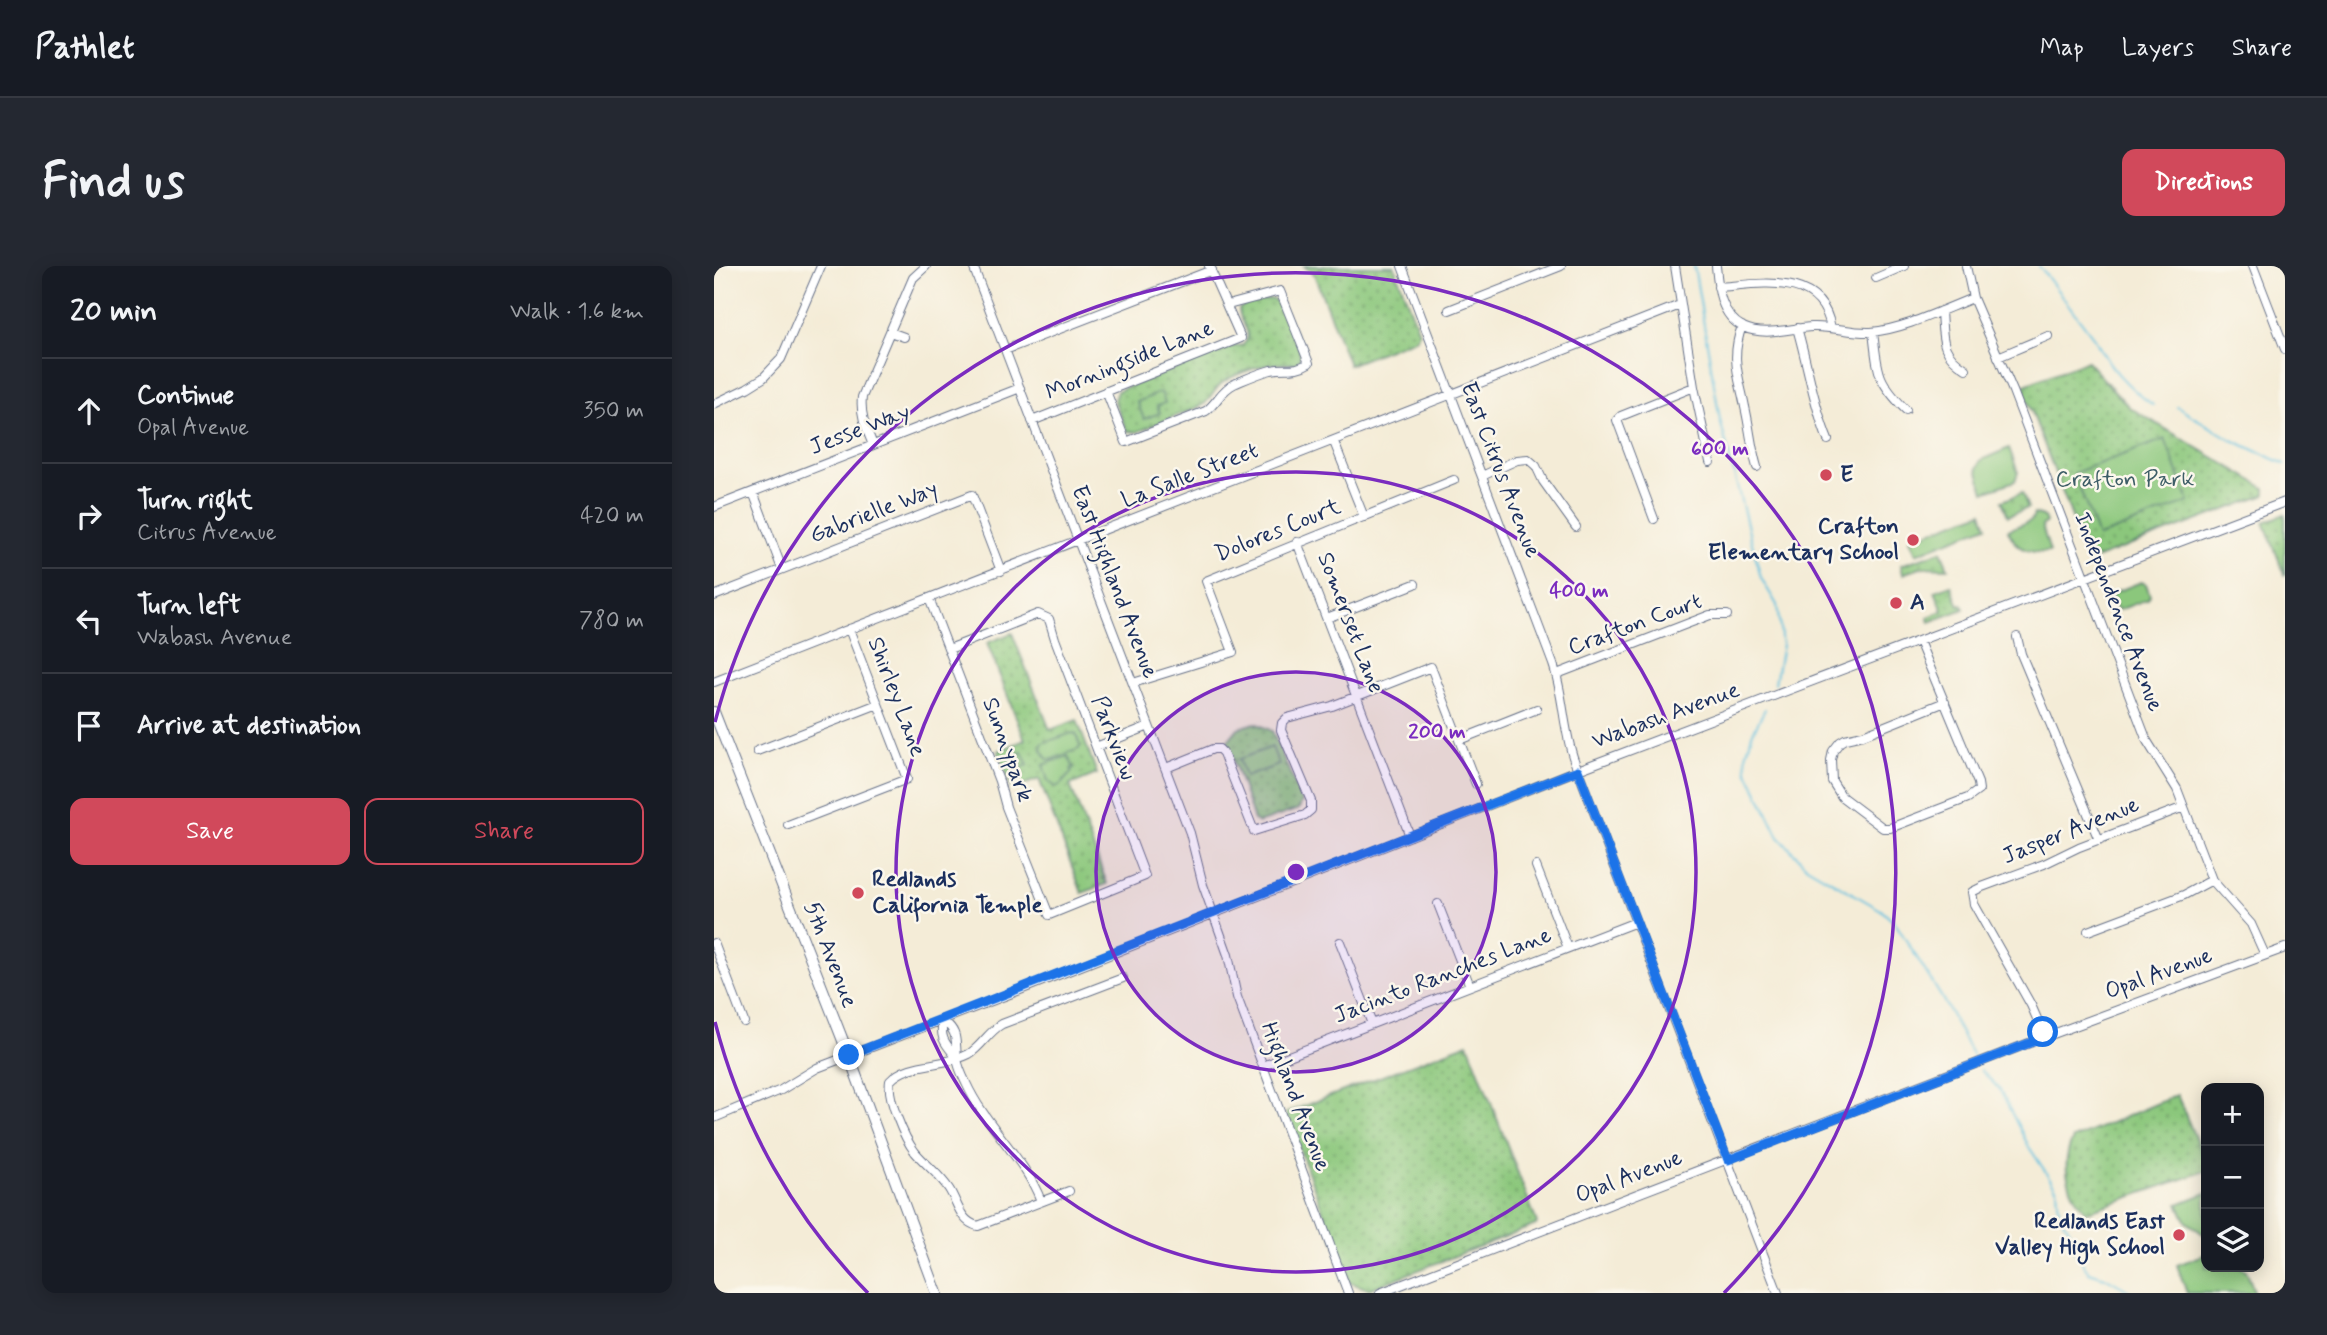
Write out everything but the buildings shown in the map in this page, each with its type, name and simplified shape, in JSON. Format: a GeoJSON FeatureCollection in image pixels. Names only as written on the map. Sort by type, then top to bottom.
{"type":"FeatureCollection","features":[{"type":"Feature","properties":{"kind":"main road","name":"5th Avenue"},"geometry":{"type":"LineString","coordinates":[[714,712],[849,1055],[937,1293]]}},
{"type":"Feature","properties":{"kind":"street"},"geometry":{"type":"LineString","coordinates":[[714,404],[747,388],[781,359],[821,266]]}},
{"type":"Feature","properties":{"kind":"street"},"geometry":{"type":"LineString","coordinates":[[873,446],[860,409],[862,397],[913,278],[926,266]]}},
{"type":"Feature","properties":{"kind":"street","name":"East Highland Avenue"},"geometry":{"type":"LineString","coordinates":[[973,266],[1190,832],[1203,885],[1214,913]]}},
{"type":"Feature","properties":{"kind":"street","name":"East Citrus Avenue"},"geometry":{"type":"LineString","coordinates":[[1402,266],[1557,674],[1567,740],[1778,1293]]}},
{"type":"Feature","properties":{"kind":"street"},"geometry":{"type":"LineString","coordinates":[[1449,310],[1561,266]]}},
{"type":"Feature","properties":{"kind":"street"},"geometry":{"type":"LineString","coordinates":[[1675,266],[1694,387],[1710,461]]}},
{"type":"Feature","properties":{"kind":"street"},"geometry":{"type":"LineString","coordinates":[[1716,266],[1718,287],[1725,309],[1742,326],[1763,332],[1797,328],[1873,332],[1973,298]]}},
{"type":"Feature","properties":{"kind":"street"},"geometry":{"type":"LineString","coordinates":[[1876,278],[1904,266]]}},
{"type":"Feature","properties":{"kind":"street","name":"Independence Avenue"},"geometry":{"type":"LineString","coordinates":[[1966,266],[1973,298],[2147,741],[2173,781],[2212,880],[2251,924],[2265,955]]}},
{"type":"Feature","properties":{"kind":"street"},"geometry":{"type":"LineString","coordinates":[[2253,266],[2285,349]]}},
{"type":"Feature","properties":{"kind":"street"},"geometry":{"type":"LineString","coordinates":[[1005,350],[1210,268],[1228,305],[1280,291],[1310,363],[1289,371],[1270,370],[1231,386],[1224,390],[1206,411],[1126,442],[1106,391]]}},
{"type":"Feature","properties":{"kind":"street"},"geometry":{"type":"LineString","coordinates":[[1718,287],[1765,284],[1803,288],[1825,308],[1831,328]]}},
{"type":"Feature","properties":{"kind":"street","name":"Morningside Lane"},"geometry":{"type":"LineString","coordinates":[[1032,421],[1241,338],[1228,305]]}},
{"type":"Feature","properties":{"kind":"street","name":"La Salle Street"},"geometry":{"type":"LineString","coordinates":[[714,682],[1335,442],[1680,305]]}},
{"type":"Feature","properties":{"kind":"street"},"geometry":{"type":"LineString","coordinates":[[1941,311],[1943,342],[1947,354],[1966,369]]}},
{"type":"Feature","properties":{"kind":"street"},"geometry":{"type":"LineString","coordinates":[[1742,326],[1736,349],[1736,370],[1745,404],[1749,438],[1758,467]]}},
{"type":"Feature","properties":{"kind":"street"},"geometry":{"type":"LineString","coordinates":[[1797,328],[1808,362],[1817,410],[1828,440]]}},
{"type":"Feature","properties":{"kind":"street"},"geometry":{"type":"LineString","coordinates":[[890,332],[904,337]]}},
{"type":"Feature","properties":{"kind":"street"},"geometry":{"type":"LineString","coordinates":[[1873,332],[1882,383],[1906,410]]}},
{"type":"Feature","properties":{"kind":"street"},"geometry":{"type":"LineString","coordinates":[[1998,357],[2048,336]]}},
{"type":"Feature","properties":{"kind":"street"},"geometry":{"type":"LineString","coordinates":[[1654,519],[1617,420],[1620,416],[1694,387]]}},
{"type":"Feature","properties":{"kind":"street","name":"Jesse Way"},"geometry":{"type":"LineString","coordinates":[[714,507],[1020,388]]}},
{"type":"Feature","properties":{"kind":"street"},"geometry":{"type":"LineString","coordinates":[[1335,442],[1364,517]]}},
{"type":"Feature","properties":{"kind":"street"},"geometry":{"type":"LineString","coordinates":[[1482,476],[1517,460],[1528,459],[1536,466],[1543,481],[1576,527]]}},
{"type":"Feature","properties":{"kind":"street","name":"Dolores Court"},"geometry":{"type":"LineString","coordinates":[[1132,683],[1233,652],[1206,581],[1297,542],[1454,481]]}},
{"type":"Feature","properties":{"kind":"street"},"geometry":{"type":"LineString","coordinates":[[753,492],[782,569]]}},
{"type":"Feature","properties":{"kind":"street","name":"Gabrielle Way"},"geometry":{"type":"LineString","coordinates":[[714,596],[972,495],[1001,570]]}},
{"type":"Feature","properties":{"kind":"street","name":"Wabash Avenue"},"geometry":{"type":"LineString","coordinates":[[714,1118],[756,1102],[817,1068],[849,1055],[1578,770],[2285,502]]}},
{"type":"Feature","properties":{"kind":"street","name":"Somerset Lane"},"geometry":{"type":"LineString","coordinates":[[1297,542],[1410,836]]}},
{"type":"Feature","properties":{"kind":"street"},"geometry":{"type":"LineString","coordinates":[[1327,618],[1415,584]]}},
{"type":"Feature","properties":{"kind":"street","name":"Sunnypark"},"geometry":{"type":"LineString","coordinates":[[929,598],[1049,915],[1145,876]]}},
{"type":"Feature","properties":{"kind":"street","name":"Parkview"},"geometry":{"type":"LineString","coordinates":[[949,649],[1038,614],[1049,619],[1145,876]]}},
{"type":"Feature","properties":{"kind":"street","name":"Crafton Court"},"geometry":{"type":"LineString","coordinates":[[1557,674],[1710,615],[1727,615]]}},
{"type":"Feature","properties":{"kind":"street","name":"Shirley Lane"},"geometry":{"type":"LineString","coordinates":[[788,825],[907,779],[849,629]]}},
{"type":"Feature","properties":{"kind":"street"},"geometry":{"type":"LineString","coordinates":[[2017,637],[2021,654],[2099,840]]}},
{"type":"Feature","properties":{"kind":"street"},"geometry":{"type":"LineString","coordinates":[[1919,641],[1945,702],[1978,783],[1979,790],[1968,798],[1890,828],[1884,828],[1842,797],[1832,782],[1831,760],[1833,751],[1840,742],[1945,702]]}},
{"type":"Feature","properties":{"kind":"street"},"geometry":{"type":"LineString","coordinates":[[1166,768],[1219,749],[1223,753],[1254,831],[1305,815],[1311,810],[1311,801],[1285,741],[1281,730],[1282,723],[1287,718],[1358,696],[1431,667],[1476,784]]}},
{"type":"Feature","properties":{"kind":"street"},"geometry":{"type":"LineString","coordinates":[[757,751],[878,704]]}},
{"type":"Feature","properties":{"kind":"street"},"geometry":{"type":"LineString","coordinates":[[1459,740],[1537,709]]}},
{"type":"Feature","properties":{"kind":"street"},"geometry":{"type":"LineString","coordinates":[[1096,747],[1149,726]]}},
{"type":"Feature","properties":{"kind":"street","name":"Jasper Avenue"},"geometry":{"type":"LineString","coordinates":[[2045,1037],[2032,1005],[1974,904],[1972,892],[2184,807]]}},
{"type":"Feature","properties":{"kind":"street"},"geometry":{"type":"LineString","coordinates":[[1536,866],[1568,948]]}},
{"type":"Feature","properties":{"kind":"street"},"geometry":{"type":"LineString","coordinates":[[2088,932],[2184,895],[2212,880]]}},
{"type":"Feature","properties":{"kind":"street"},"geometry":{"type":"LineString","coordinates":[[1438,904],[1470,986]]}},
{"type":"Feature","properties":{"kind":"street","name":"Highland Avenue"},"geometry":{"type":"LineString","coordinates":[[1214,913],[1228,955],[1237,997],[1348,1293]]}},
{"type":"Feature","properties":{"kind":"street","name":"Jacinto Ranches Lane"},"geometry":{"type":"LineString","coordinates":[[1263,1066],[1636,922]]}},
{"type":"Feature","properties":{"kind":"street"},"geometry":{"type":"LineString","coordinates":[[1340,942],[1372,1024]]}},
{"type":"Feature","properties":{"kind":"street"},"geometry":{"type":"LineString","coordinates":[[714,943],[717,958],[744,1022]]}},
{"type":"Feature","properties":{"kind":"street","name":"Opal Avenue"},"geometry":{"type":"LineString","coordinates":[[1380,1293],[2045,1037],[2285,948]]}},
{"type":"Feature","properties":{"kind":"street"},"geometry":{"type":"LineString","coordinates":[[1069,1191],[978,1226],[971,1224],[960,1211],[949,1189],[909,1142],[890,1097],[890,1081],[908,1070],[941,1064],[970,1053],[1002,1024],[1123,978]]}},
{"type":"Feature","properties":{"kind":"street"},"geometry":{"type":"LineString","coordinates":[[943,1020],[952,1027],[957,1039],[960,1069],[976,1104],[1027,1172],[1041,1201]]}},
{"type":"Feature","properties":{"kind":"green space"},"geometry":{"type":"Polygon","coordinates":[[[1304,266],[1394,266],[1419,332],[1417,338],[1349,365],[1314,274],[1304,266]]]}},
{"type":"Feature","properties":{"kind":"green space"},"geometry":{"type":"Polygon","coordinates":[[[1272,299],[1282,309],[1292,327],[1299,348],[1299,362],[1271,364],[1243,372],[1221,384],[1203,405],[1137,432],[1127,431],[1114,400],[1117,391],[1231,347],[1243,345],[1247,332],[1239,309],[1247,303],[1272,299]]]}},
{"type":"Feature","properties":{"kind":"green space","name":"Crafton Park"},"geometry":{"type":"Polygon","coordinates":[[[2087,361],[2129,407],[2265,488],[2265,495],[2092,560],[2088,559],[2022,386],[2087,361]]]}},
{"type":"Feature","properties":{"kind":"green space"},"geometry":{"type":"Polygon","coordinates":[[[1161,392],[1165,403],[1157,406],[1160,413],[1144,419],[1137,402],[1161,392]]]}},
{"type":"Feature","properties":{"kind":"green space"},"geometry":{"type":"Polygon","coordinates":[[[2165,439],[2189,502],[2098,537],[2074,473],[2165,439]]]}},
{"type":"Feature","properties":{"kind":"green space"},"geometry":{"type":"Polygon","coordinates":[[[2009,448],[2018,472],[2015,481],[1984,492],[1977,468],[1981,460],[2009,448]]]}},
{"type":"Feature","properties":{"kind":"green space"},"geometry":{"type":"Polygon","coordinates":[[[2022,493],[2028,508],[2008,516],[2002,501],[2022,493]]]}},
{"type":"Feature","properties":{"kind":"green space"},"geometry":{"type":"Polygon","coordinates":[[[1982,512],[1987,526],[1916,554],[1910,539],[1982,512]]]}},
{"type":"Feature","properties":{"kind":"green space"},"geometry":{"type":"Polygon","coordinates":[[[2034,514],[2044,517],[2046,522],[2042,526],[2050,552],[2024,549],[2015,542],[2008,530],[2032,520],[2034,514]]]}},
{"type":"Feature","properties":{"kind":"green space"},"geometry":{"type":"Polygon","coordinates":[[[2285,514],[2285,576],[2264,522],[2285,514]]]}},
{"type":"Feature","properties":{"kind":"green space"},"geometry":{"type":"Polygon","coordinates":[[[1941,551],[1948,568],[1920,567],[1903,574],[1901,565],[1941,551]]]}},
{"type":"Feature","properties":{"kind":"green space"},"geometry":{"type":"Polygon","coordinates":[[[2141,582],[2146,584],[2150,595],[2148,599],[2119,610],[2116,608],[2111,597],[2113,593],[2141,582]]]}},
{"type":"Feature","properties":{"kind":"green space"},"geometry":{"type":"Polygon","coordinates":[[[1951,585],[1959,606],[1962,605],[1964,609],[1930,622],[1928,617],[1943,611],[1935,591],[1951,585]]]}},
{"type":"Feature","properties":{"kind":"green space"},"geometry":{"type":"Polygon","coordinates":[[[1012,633],[1050,730],[1077,720],[1097,774],[1070,785],[1107,884],[1082,893],[1039,779],[1012,789],[998,751],[1025,740],[987,643],[1012,633]]]}},
{"type":"Feature","properties":{"kind":"green space"},"geometry":{"type":"Polygon","coordinates":[[[1255,723],[1272,731],[1302,801],[1299,809],[1258,823],[1254,820],[1227,742],[1238,728],[1255,723]]]}},
{"type":"Feature","properties":{"kind":"green space"},"geometry":{"type":"Polygon","coordinates":[[[1076,734],[1079,749],[1050,760],[1046,758],[1041,747],[1043,743],[1076,734]]]}},
{"type":"Feature","properties":{"kind":"green space"},"geometry":{"type":"Polygon","coordinates":[[[1272,747],[1279,765],[1245,777],[1239,759],[1272,747]]]}},
{"type":"Feature","properties":{"kind":"green space"},"geometry":{"type":"Polygon","coordinates":[[[1022,752],[1028,765],[1013,771],[1008,757],[1022,752]]]}},
{"type":"Feature","properties":{"kind":"green space"},"geometry":{"type":"Polygon","coordinates":[[[1068,756],[1074,768],[1056,787],[1048,781],[1043,765],[1068,756]]]}},
{"type":"Feature","properties":{"kind":"green space"},"geometry":{"type":"Polygon","coordinates":[[[1468,1043],[1537,1223],[1369,1289],[1350,1283],[1286,1113],[1468,1043]]]}},
{"type":"Feature","properties":{"kind":"green space"},"geometry":{"type":"Polygon","coordinates":[[[2177,1095],[2201,1151],[2201,1173],[2086,1212],[2075,1196],[2068,1177],[2067,1158],[2073,1139],[2177,1095]]]}},
{"type":"Feature","properties":{"kind":"green space"},"geometry":{"type":"Polygon","coordinates":[[[2201,1195],[2201,1232],[2187,1222],[2178,1204],[2201,1195]]]}},
{"type":"Feature","properties":{"kind":"green space"},"geometry":{"type":"Polygon","coordinates":[[[2201,1256],[2201,1272],[2247,1272],[2255,1293],[2187,1293],[2177,1265],[2201,1256]]]}},
{"type":"Feature","properties":{"kind":"waterway"},"geometry":{"type":"LineString","coordinates":[[1694,266],[1720,420],[1761,578],[1777,605],[1782,645],[1775,683]]}},
{"type":"Feature","properties":{"kind":"waterway"},"geometry":{"type":"LineString","coordinates":[[2039,266],[2113,368],[2153,405]]}},
{"type":"Feature","properties":{"kind":"waterway"},"geometry":{"type":"LineString","coordinates":[[2177,407],[2232,440],[2285,464]]}},
{"type":"Feature","properties":{"kind":"waterway"},"geometry":{"type":"LineString","coordinates":[[1765,709],[1752,734],[1746,756],[1747,770],[1779,837],[1807,867],[1881,910],[1896,924],[1942,998],[1973,1056]]}},
{"type":"Feature","properties":{"kind":"waterway"},"geometry":{"type":"LineString","coordinates":[[1981,1070],[2000,1090],[2029,1147],[2057,1189],[2059,1212],[2071,1233],[2075,1252],[2089,1272],[2105,1277],[2133,1293]]}},
{"type":"Feature","properties":{"kind":"place","name":"E"},"geometry":{"type":"Point","coordinates":[1826,475]}},
{"type":"Feature","properties":{"kind":"place","name":"Crafton Elementary School"},"geometry":{"type":"Point","coordinates":[1913,540]}},
{"type":"Feature","properties":{"kind":"place","name":"A"},"geometry":{"type":"Point","coordinates":[1896,603]}},
{"type":"Feature","properties":{"kind":"place","name":"Redlands California Temple"},"geometry":{"type":"Point","coordinates":[858,893]}},
{"type":"Feature","properties":{"kind":"place","name":"Redlands East Valley High School"},"geometry":{"type":"Point","coordinates":[2179,1235]}},
{"type":"Feature","properties":{"kind":"route"},"geometry":{"type":"LineString","coordinates":[[849,1055],[1578,770],[1728,1160],[2045,1037],[2043,1032]]}}]}
